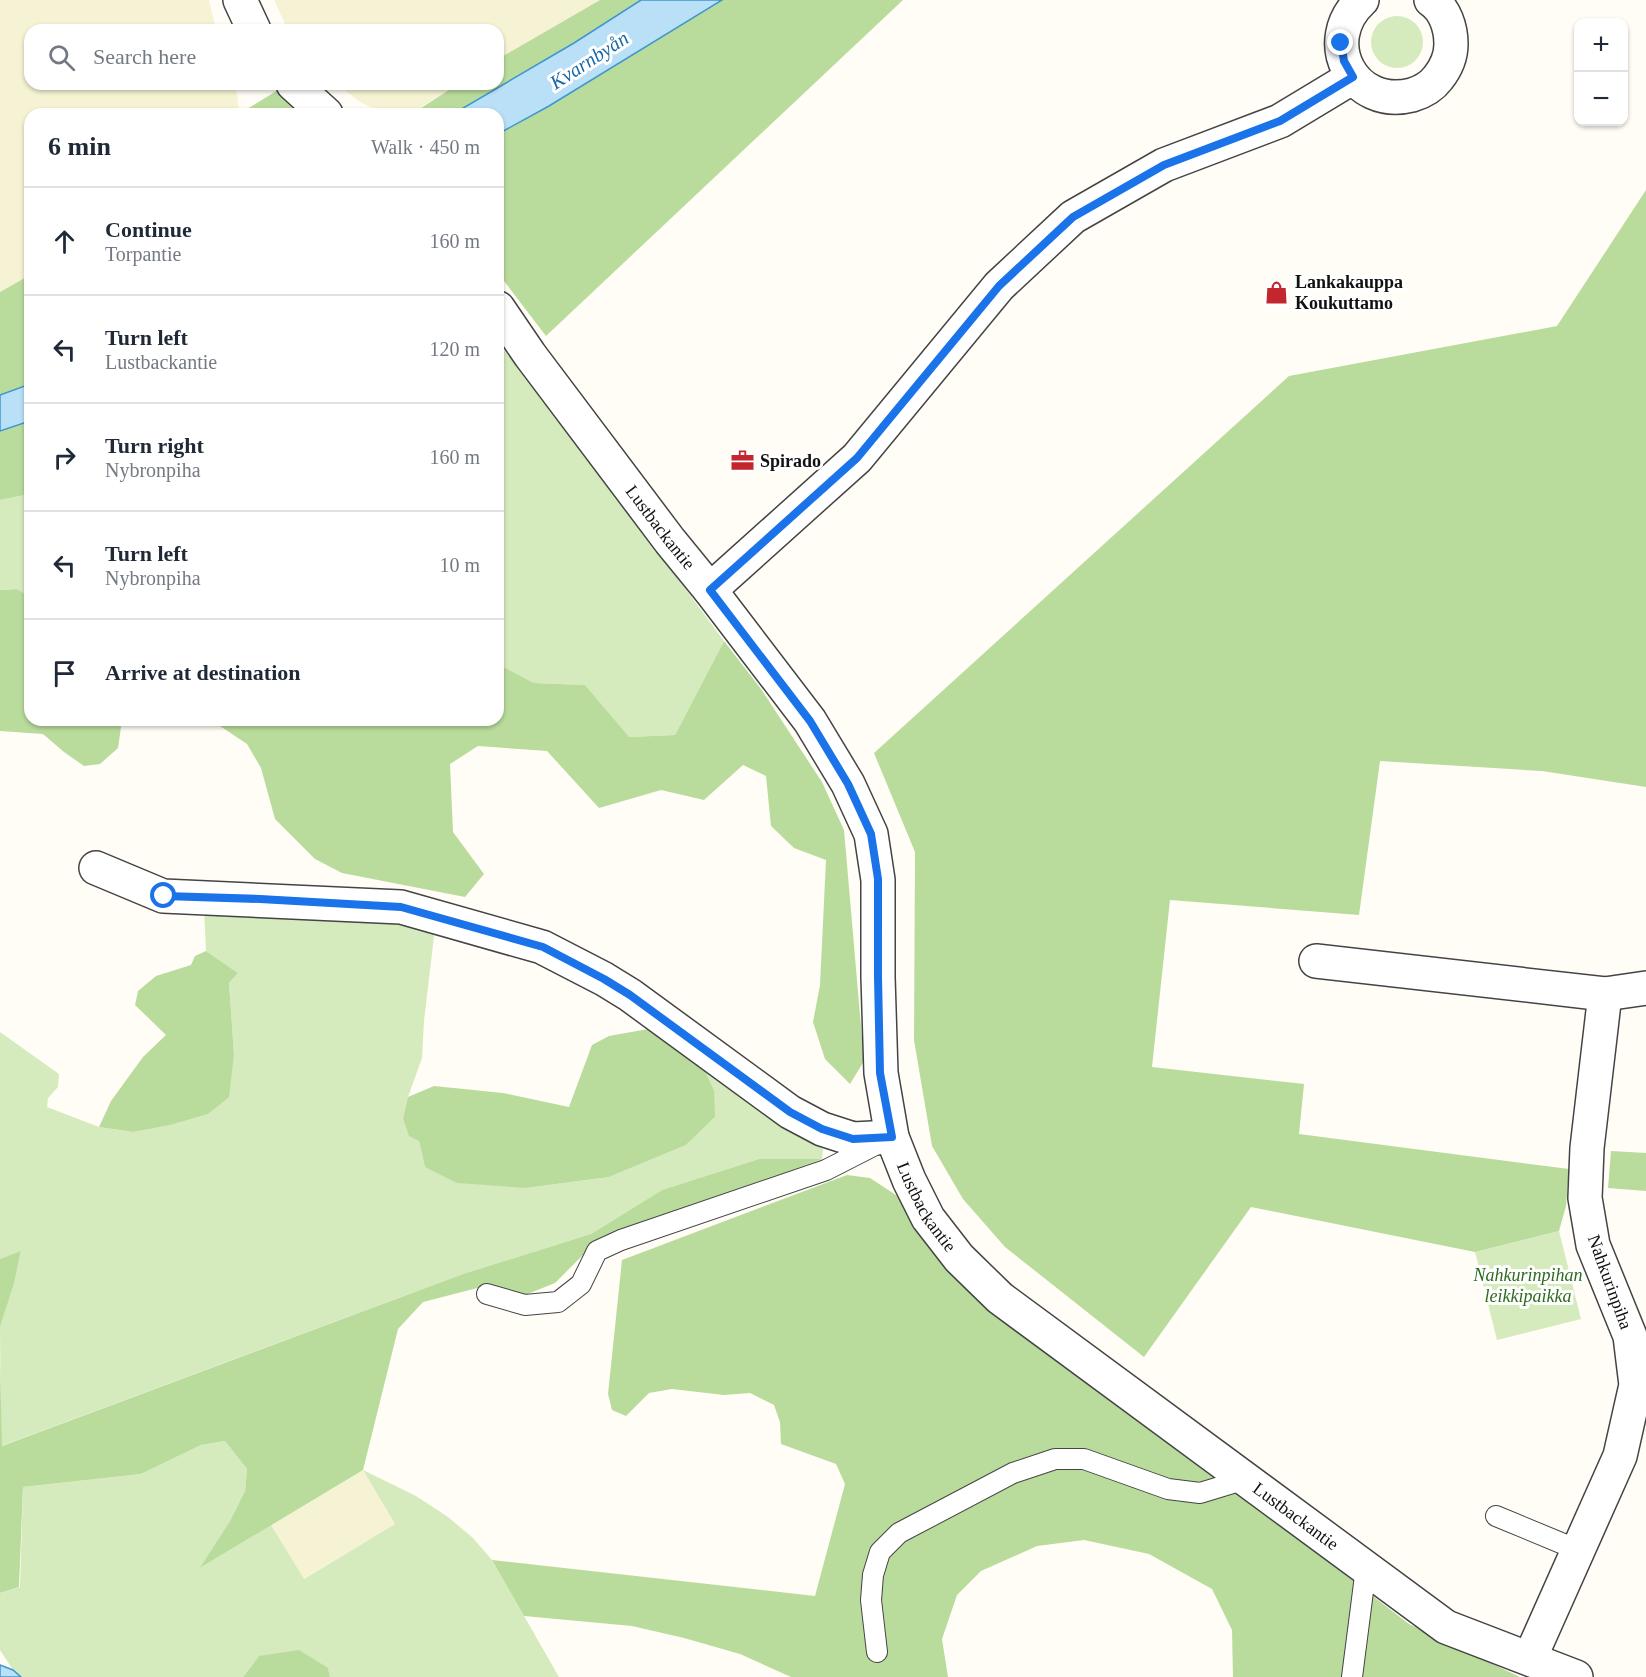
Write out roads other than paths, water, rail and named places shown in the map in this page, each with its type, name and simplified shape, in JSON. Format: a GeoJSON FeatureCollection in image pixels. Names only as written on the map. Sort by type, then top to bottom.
{"type":"FeatureCollection","features":[{"type":"Feature","properties":{"kind":"street"},"geometry":{"type":"LineString","coordinates":[[240,0],[251,24]]}},
{"type":"Feature","properties":{"kind":"street"},"geometry":{"type":"LineString","coordinates":[[1362,0],[1344,24],[1341,43],[1344,61],[1353,77],[1367,89],[1383,96],[1401,98],[1419,93],[1434,83],[1445,69],[1451,52],[1451,34],[1445,17],[1435,1]]}},
{"type":"Feature","properties":{"kind":"street"},"geometry":{"type":"LineString","coordinates":[[710,590],[857,458],[999,286],[1073,217],[1164,165],[1280,121],[1353,77]]}},
{"type":"Feature","properties":{"kind":"street"},"geometry":{"type":"LineString","coordinates":[[300,90],[319,108]]}},
{"type":"Feature","properties":{"kind":"street","name":"Lustbackantie"},"geometry":{"type":"LineString","coordinates":[[504,317],[530,355],[670,541],[810,721],[848,784],[871,834],[878,879],[880,1073],[892,1137],[909,1180],[928,1218],[959,1258],[1000,1298],[1446,1627],[1576,1677]]}},
{"type":"Feature","properties":{"kind":"street"},"geometry":{"type":"LineString","coordinates":[[96,868],[164,896],[401,907],[543,947],[630,995],[790,1112],[822,1129],[853,1139],[892,1137]]}},
{"type":"Feature","properties":{"kind":"street"},"geometry":{"type":"LineString","coordinates":[[1316,961],[1605,994],[1646,988]]}},
{"type":"Feature","properties":{"kind":"street","name":"Nahkurinpiha"},"geometry":{"type":"LineString","coordinates":[[1530,1658],[1620,1456],[1636,1427],[1641,1382],[1630,1335],[1593,1245],[1585,1198],[1587,1148],[1605,994]]}},
{"type":"Feature","properties":{"kind":"lane"},"geometry":{"type":"LineString","coordinates":[[488,1294],[525,1305],[558,1302],[581,1284],[597,1251],[621,1240],[825,1170],[892,1137]]}},
{"type":"Feature","properties":{"kind":"lane"},"geometry":{"type":"LineString","coordinates":[[877,1652],[871,1600],[873,1575],[880,1552],[899,1533],[1013,1473],[1055,1459],[1084,1459],[1168,1489],[1200,1493],[1246,1479]]}},
{"type":"Feature","properties":{"kind":"lane"},"geometry":{"type":"LineString","coordinates":[[1496,1516],[1578,1550]]}},
{"type":"Feature","properties":{"kind":"lane"},"geometry":{"type":"LineString","coordinates":[[1352,1677],[1366,1568]]}},
{"type":"Feature","properties":{"kind":"water","name":"Kvarnbyån"},"geometry":{"type":"Polygon","coordinates":[[[641,0],[722,0],[549,106],[504,131],[504,108],[463,108],[494,90],[504,90],[504,84],[641,0]]]}},
{"type":"Feature","properties":{"kind":"water"},"geometry":{"type":"Polygon","coordinates":[[[24,386],[24,423],[0,431],[0,395],[24,386]]]}},
{"type":"Feature","properties":{"kind":"water"},"geometry":{"type":"Polygon","coordinates":[[[0,1665],[13,1670],[21,1677],[0,1677],[0,1665]]]}},
{"type":"Feature","properties":{"kind":"place","name":"Lankakauppa Koukuttamo"},"geometry":{"type":"Point","coordinates":[1277,292]}},
{"type":"Feature","properties":{"kind":"place","name":"Spirado"},"geometry":{"type":"Point","coordinates":[742,461]}},
{"type":"Feature","properties":{"kind":"park label","name":"Nahkurinpihan leikkipaikka"},"geometry":{"type":"Point","coordinates":[1528,1285]}}]}
